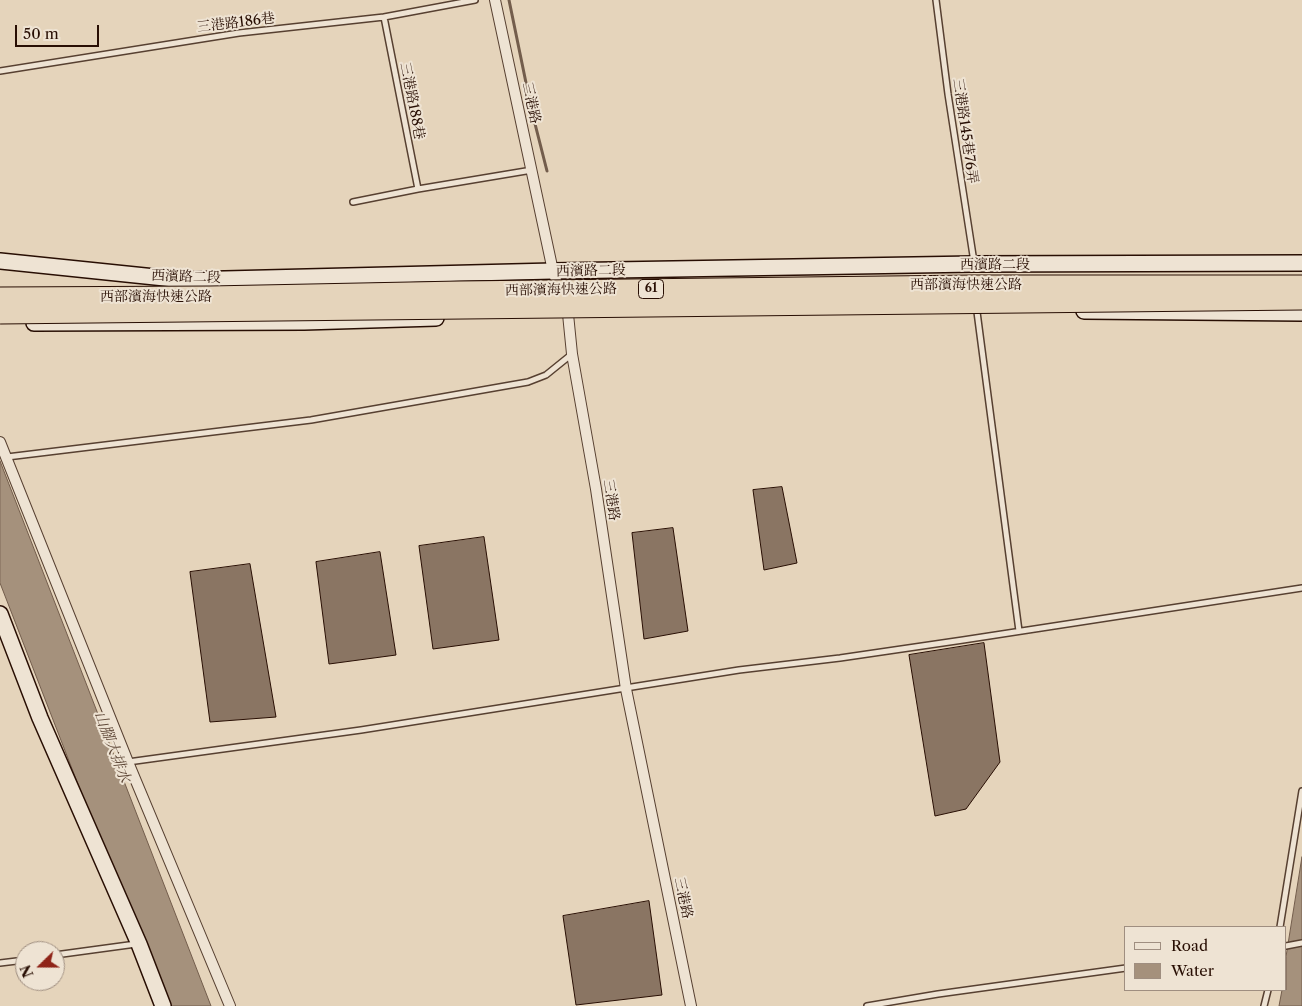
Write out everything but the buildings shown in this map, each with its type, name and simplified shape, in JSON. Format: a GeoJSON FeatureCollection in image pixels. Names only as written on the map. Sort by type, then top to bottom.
{"type":"FeatureCollection","features":[{"type":"Feature","properties":{"kind":"highway","name":"西部濱海快速公路"},"geometry":{"type":"LineString","coordinates":[[0,297],[210,296],[972,285],[1302,285]]}},
{"type":"Feature","properties":{"kind":"highway","name":"西部濱海快速公路"},"geometry":{"type":"LineString","coordinates":[[0,314],[1302,300]]}},
{"type":"Feature","properties":{"kind":"street","name":"三港路"},"geometry":{"type":"LineString","coordinates":[[496,0],[553,271],[568,314],[572,354],[596,489],[626,689],[691,1006]]}},
{"type":"Feature","properties":{"kind":"street","name":"西濱路二段"},"geometry":{"type":"LineString","coordinates":[[0,261],[184,280],[553,271],[974,264],[1302,263]]}},
{"type":"Feature","properties":{"kind":"street"},"geometry":{"type":"LineString","coordinates":[[974,264],[976,312]]}},
{"type":"Feature","properties":{"kind":"street"},"geometry":{"type":"LineString","coordinates":[[0,322],[314,322],[568,314],[1302,313]]}},
{"type":"Feature","properties":{"kind":"street"},"geometry":{"type":"LineString","coordinates":[[0,442],[128,762],[230,1006]]}},
{"type":"Feature","properties":{"kind":"street"},"geometry":{"type":"LineString","coordinates":[[0,614],[40,718],[139,944],[163,1006]]}},
{"type":"Feature","properties":{"kind":"lane","name":"三港路186巷"},"geometry":{"type":"LineString","coordinates":[[0,70],[239,33],[384,17],[474,0]]}},
{"type":"Feature","properties":{"kind":"lane","name":"三港路145巷76弄"},"geometry":{"type":"LineString","coordinates":[[936,0],[948,94],[974,264]]}},
{"type":"Feature","properties":{"kind":"lane","name":"三港路188巷"},"geometry":{"type":"LineString","coordinates":[[384,17],[418,189]]}},
{"type":"Feature","properties":{"kind":"lane"},"geometry":{"type":"LineString","coordinates":[[353,202],[532,170]]}},
{"type":"Feature","properties":{"kind":"lane"},"geometry":{"type":"LineString","coordinates":[[976,312],[1019,631]]}},
{"type":"Feature","properties":{"kind":"lane"},"geometry":{"type":"LineString","coordinates":[[6,458],[311,420],[528,382],[546,375],[572,354]]}},
{"type":"Feature","properties":{"kind":"lane"},"geometry":{"type":"LineString","coordinates":[[128,762],[361,730],[739,670],[840,658],[1302,588]]}},
{"type":"Feature","properties":{"kind":"lane"},"geometry":{"type":"LineString","coordinates":[[1280,926],[1302,791]]}},
{"type":"Feature","properties":{"kind":"lane"},"geometry":{"type":"LineString","coordinates":[[1287,946],[1302,943]]}},
{"type":"Feature","properties":{"kind":"lane"},"geometry":{"type":"LineString","coordinates":[[65,954],[139,944]]}},
{"type":"Feature","properties":{"kind":"lane"},"geometry":{"type":"LineString","coordinates":[[0,963],[15,961]]}},
{"type":"Feature","properties":{"kind":"lane"},"geometry":{"type":"LineString","coordinates":[[867,1006],[938,994],[1124,968]]}},
{"type":"Feature","properties":{"kind":"lane"},"geometry":{"type":"LineString","coordinates":[[1264,1006],[1268,991]]}},
{"type":"Feature","properties":{"kind":"water"},"geometry":{"type":"Polygon","coordinates":[[[0,461],[211,1006],[164,1006],[0,583],[0,461]]]}},
{"type":"Feature","properties":{"kind":"water"},"geometry":{"type":"Polygon","coordinates":[[[1302,857],[1302,1006],[1279,1006],[1282,991],[1287,991],[1287,951],[1302,857]]]}},
{"type":"Feature","properties":{"kind":"waterway"},"geometry":{"type":"LineString","coordinates":[[509,0],[532,112],[547,171]]}},
{"type":"Feature","properties":{"kind":"water label","name":"山腳大排水"},"geometry":{"type":"Point","coordinates":[112,747]}}]}
